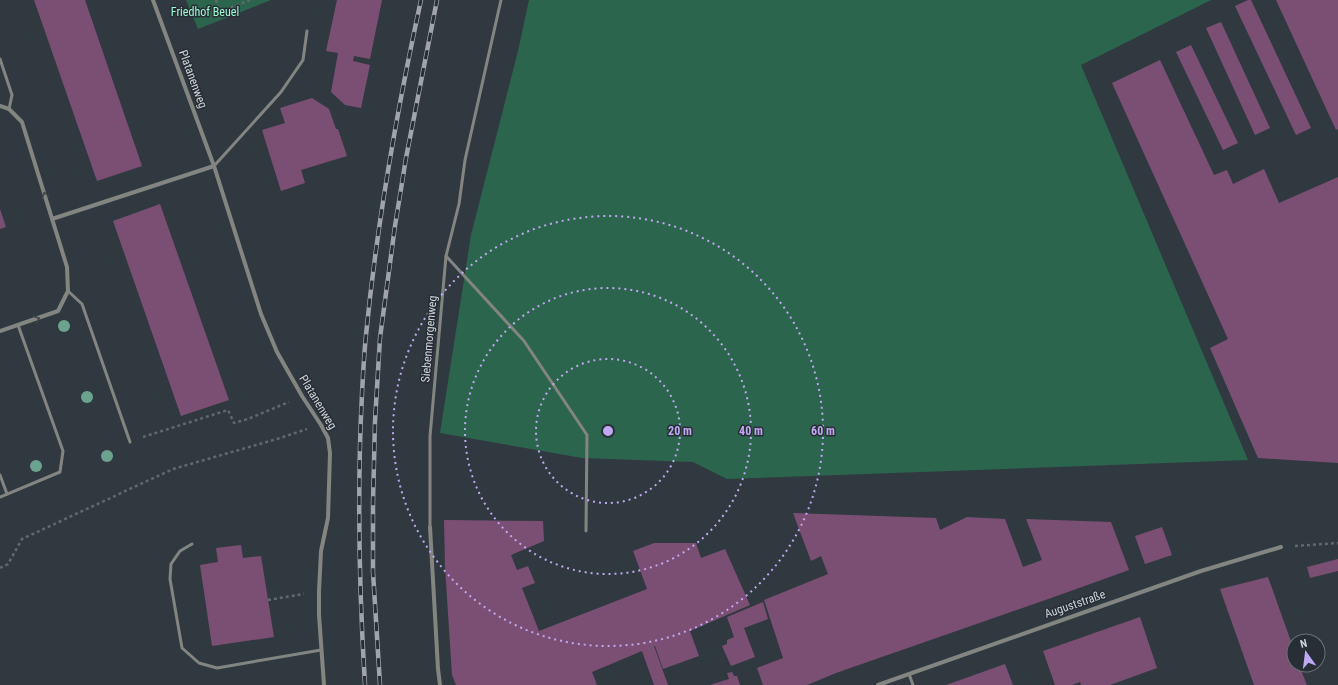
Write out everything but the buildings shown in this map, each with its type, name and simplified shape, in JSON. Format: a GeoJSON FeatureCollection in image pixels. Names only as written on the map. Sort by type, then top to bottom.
{"type":"FeatureCollection","features":[{"type":"Feature","properties":{"kind":"street","name":"Platanenweg"},"geometry":{"type":"LineString","coordinates":[[153,0],[214,166],[261,314],[277,352],[328,438],[330,454],[328,518],[320,552],[319,616],[324,685]]}},
{"type":"Feature","properties":{"kind":"street"},"geometry":{"type":"LineString","coordinates":[[0,106],[9,109],[22,122],[67,267],[68,291],[58,311],[0,331]]}},
{"type":"Feature","properties":{"kind":"street"},"geometry":{"type":"LineString","coordinates":[[52,219],[214,166]]}},
{"type":"Feature","properties":{"kind":"street","name":"Siebenmorgenweg"},"geometry":{"type":"LineString","coordinates":[[430,526],[440,685]]}},
{"type":"Feature","properties":{"kind":"street","name":"Auguststraße"},"geometry":{"type":"LineString","coordinates":[[878,685],[1201,571],[1281,547]]}},
{"type":"Feature","properties":{"kind":"lane","name":"Siebenmorgenweg"},"geometry":{"type":"LineString","coordinates":[[430,526],[430,436],[446,256],[459,204],[465,160],[501,0]]}},
{"type":"Feature","properties":{"kind":"lane"},"geometry":{"type":"LineString","coordinates":[[214,166],[281,92],[303,60],[307,31]]}},
{"type":"Feature","properties":{"kind":"lane"},"geometry":{"type":"LineString","coordinates":[[0,59],[12,95],[9,109]]}},
{"type":"Feature","properties":{"kind":"lane"},"geometry":{"type":"LineString","coordinates":[[446,256],[524,341],[587,435],[586,531]]}},
{"type":"Feature","properties":{"kind":"lane"},"geometry":{"type":"LineString","coordinates":[[68,291],[82,304],[130,442]]}},
{"type":"Feature","properties":{"kind":"lane"},"geometry":{"type":"LineString","coordinates":[[0,497],[60,472],[63,451],[18,325]]}},
{"type":"Feature","properties":{"kind":"lane"},"geometry":{"type":"LineString","coordinates":[[0,475],[7,494]]}},
{"type":"Feature","properties":{"kind":"lane"},"geometry":{"type":"LineString","coordinates":[[192,544],[180,551],[171,564],[170,580],[182,648],[199,663],[217,668],[321,650]]}},
{"type":"Feature","properties":{"kind":"lane"},"geometry":{"type":"LineString","coordinates":[[909,674],[913,685]]}},
{"type":"Feature","properties":{"kind":"path"},"geometry":{"type":"LineString","coordinates":[[216,0],[220,12],[250,0]]}},
{"type":"Feature","properties":{"kind":"path"},"geometry":{"type":"LineString","coordinates":[[130,442],[228,410],[234,423],[248,419],[302,396]]}},
{"type":"Feature","properties":{"kind":"path"},"geometry":{"type":"LineString","coordinates":[[0,568],[8,564],[22,539],[173,469],[321,425]]}},
{"type":"Feature","properties":{"kind":"path"},"geometry":{"type":"LineString","coordinates":[[1281,547],[1338,543]]}},
{"type":"Feature","properties":{"kind":"path"},"geometry":{"type":"LineString","coordinates":[[268,600],[301,594]]}},
{"type":"Feature","properties":{"kind":"green space","name":"Friedhof Beuel"},"geometry":{"type":"Polygon","coordinates":[[[186,0],[271,0],[198,29],[186,0]]]}},
{"type":"Feature","properties":{"kind":"green space"},"geometry":{"type":"Polygon","coordinates":[[[529,0],[1211,0],[1081,65],[1248,460],[727,479],[693,462],[582,458],[440,433],[471,235],[518,51],[529,0]]]}},
{"type":"Feature","properties":{"kind":"railway"},"geometry":{"type":"LineString","coordinates":[[365,685],[361,612],[359,503],[360,430],[365,350],[382,209],[404,83],[421,0]]}},
{"type":"Feature","properties":{"kind":"railway"},"geometry":{"type":"LineString","coordinates":[[380,685],[373,572],[375,421],[380,338],[406,158],[437,0]]}}]}
